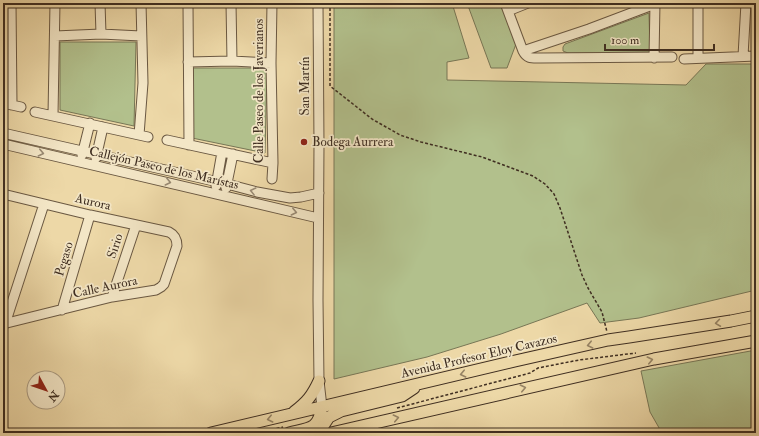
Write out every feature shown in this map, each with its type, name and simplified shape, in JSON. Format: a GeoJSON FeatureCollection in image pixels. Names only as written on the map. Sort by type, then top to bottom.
{"type":"FeatureCollection","features":[{"type":"Feature","properties":{"kind":"main road","name":"Avenida Profesor Eloy Cavazos"},"geometry":{"type":"LineString","coordinates":[[211,433],[608,340],[756,316]]}},
{"type":"Feature","properties":{"kind":"main road"},"geometry":{"type":"LineString","coordinates":[[331,433],[654,359],[756,341]]}},
{"type":"Feature","properties":{"kind":"main road"},"geometry":{"type":"LineString","coordinates":[[291,414],[303,405],[313,394],[319,381]]}},
{"type":"Feature","properties":{"kind":"main road"},"geometry":{"type":"LineString","coordinates":[[321,433],[320,430],[329,417],[341,411],[402,396],[422,384]]}},
{"type":"Feature","properties":{"kind":"main road"},"geometry":{"type":"LineString","coordinates":[[322,407],[329,417],[335,421],[348,426],[358,426]]}},
{"type":"Feature","properties":{"kind":"main road"},"geometry":{"type":"LineString","coordinates":[[289,433],[309,428],[316,423],[322,407]]}},
{"type":"Feature","properties":{"kind":"main road"},"geometry":{"type":"LineString","coordinates":[[351,409],[347,414],[348,421],[358,426]]}},
{"type":"Feature","properties":{"kind":"street"},"geometry":{"type":"LineString","coordinates":[[11,3],[7,33],[12,105]]}},
{"type":"Feature","properties":{"kind":"street"},"geometry":{"type":"LineString","coordinates":[[53,115],[55,3]]}},
{"type":"Feature","properties":{"kind":"street"},"geometry":{"type":"LineString","coordinates":[[100,3],[101,34]]}},
{"type":"Feature","properties":{"kind":"street"},"geometry":{"type":"LineString","coordinates":[[35,112],[144,136],[141,3]]}},
{"type":"Feature","properties":{"kind":"street"},"geometry":{"type":"LineString","coordinates":[[188,3],[189,145]]}},
{"type":"Feature","properties":{"kind":"street"},"geometry":{"type":"LineString","coordinates":[[232,3],[232,61]]}},
{"type":"Feature","properties":{"kind":"street","name":"Calle Paseo de los Javerianos"},"geometry":{"type":"LineString","coordinates":[[272,3],[272,179]]}},
{"type":"Feature","properties":{"kind":"street","name":"San Martín"},"geometry":{"type":"LineString","coordinates":[[318,3],[319,381],[322,407]]}},
{"type":"Feature","properties":{"kind":"street"},"geometry":{"type":"LineString","coordinates":[[525,54],[506,7],[528,3]]}},
{"type":"Feature","properties":{"kind":"street"},"geometry":{"type":"LineString","coordinates":[[525,54],[655,3],[654,58]]}},
{"type":"Feature","properties":{"kind":"street"},"geometry":{"type":"LineString","coordinates":[[698,3],[698,58]]}},
{"type":"Feature","properties":{"kind":"street"},"geometry":{"type":"LineString","coordinates":[[743,56],[746,3]]}},
{"type":"Feature","properties":{"kind":"street"},"geometry":{"type":"LineString","coordinates":[[55,36],[101,34],[141,36]]}},
{"type":"Feature","properties":{"kind":"street"},"geometry":{"type":"LineString","coordinates":[[525,54],[540,58],[672,57]]}},
{"type":"Feature","properties":{"kind":"street"},"geometry":{"type":"LineString","coordinates":[[684,58],[756,56]]}},
{"type":"Feature","properties":{"kind":"street"},"geometry":{"type":"LineString","coordinates":[[188,62],[271,62]]}},
{"type":"Feature","properties":{"kind":"street"},"geometry":{"type":"LineString","coordinates":[[80,162],[90,124]]}},
{"type":"Feature","properties":{"kind":"street"},"geometry":{"type":"LineString","coordinates":[[94,165],[103,127]]}},
{"type":"Feature","properties":{"kind":"street","name":"Callejón Paseo de los Marístas"},"geometry":{"type":"LineString","coordinates":[[3,132],[257,192],[290,198],[319,193]]}},
{"type":"Feature","properties":{"kind":"street"},"geometry":{"type":"LineString","coordinates":[[166,140],[273,163]]}},
{"type":"Feature","properties":{"kind":"street","name":"Callejón Paseo de los Marístas"},"geometry":{"type":"LineString","coordinates":[[3,144],[318,218]]}},
{"type":"Feature","properties":{"kind":"street"},"geometry":{"type":"LineString","coordinates":[[214,193],[222,152]]}},
{"type":"Feature","properties":{"kind":"street"},"geometry":{"type":"LineString","coordinates":[[224,196],[232,154]]}},
{"type":"Feature","properties":{"kind":"street","name":"Aurora"},"geometry":{"type":"LineString","coordinates":[[3,194],[170,232],[175,237]]}},
{"type":"Feature","properties":{"kind":"street"},"geometry":{"type":"LineString","coordinates":[[4,324],[44,204]]}},
{"type":"Feature","properties":{"kind":"street","name":"Pegaso"},"geometry":{"type":"LineString","coordinates":[[62,310],[90,215]]}},
{"type":"Feature","properties":{"kind":"street","name":"Sirio"},"geometry":{"type":"LineString","coordinates":[[112,298],[136,225]]}},
{"type":"Feature","properties":{"kind":"street","name":"Calle Aurora"},"geometry":{"type":"LineString","coordinates":[[4,324],[112,298],[156,290],[164,284],[177,246],[177,240],[175,237]]}},
{"type":"Feature","properties":{"kind":"path"},"geometry":{"type":"LineString","coordinates":[[330,3],[330,86],[372,119],[400,135],[421,142],[482,157],[533,176],[545,184],[554,194],[560,208],[582,275],[602,312],[608,340]]}},
{"type":"Feature","properties":{"kind":"path"},"geometry":{"type":"LineString","coordinates":[[393,409],[530,373],[538,368],[587,358]]}},
{"type":"Feature","properties":{"kind":"green space"},"geometry":{"type":"Polygon","coordinates":[[[334,3],[452,3],[469,58],[447,62],[447,80],[686,85],[706,64],[756,64],[756,290],[639,318],[600,323],[587,303],[501,334],[427,357],[334,379],[334,3]]]}},
{"type":"Feature","properties":{"kind":"green space"},"geometry":{"type":"Polygon","coordinates":[[[467,3],[501,3],[516,44],[507,68],[491,68],[467,3]]]}},
{"type":"Feature","properties":{"kind":"green space"},"geometry":{"type":"Polygon","coordinates":[[[649,13],[650,52],[568,53],[563,51],[565,44],[649,13]]]}},
{"type":"Feature","properties":{"kind":"green space"},"geometry":{"type":"Polygon","coordinates":[[[60,42],[136,42],[134,126],[60,110],[60,42]]]}},
{"type":"Feature","properties":{"kind":"green space"},"geometry":{"type":"Polygon","coordinates":[[[192,68],[267,68],[265,153],[192,138],[192,68]]]}},
{"type":"Feature","properties":{"kind":"green space"},"geometry":{"type":"Polygon","coordinates":[[[756,350],[756,433],[662,433],[650,412],[641,371],[756,350]]]}},
{"type":"Feature","properties":{"kind":"place","name":"Bodega Aurrera"},"geometry":{"type":"Point","coordinates":[304,142]}}]}
